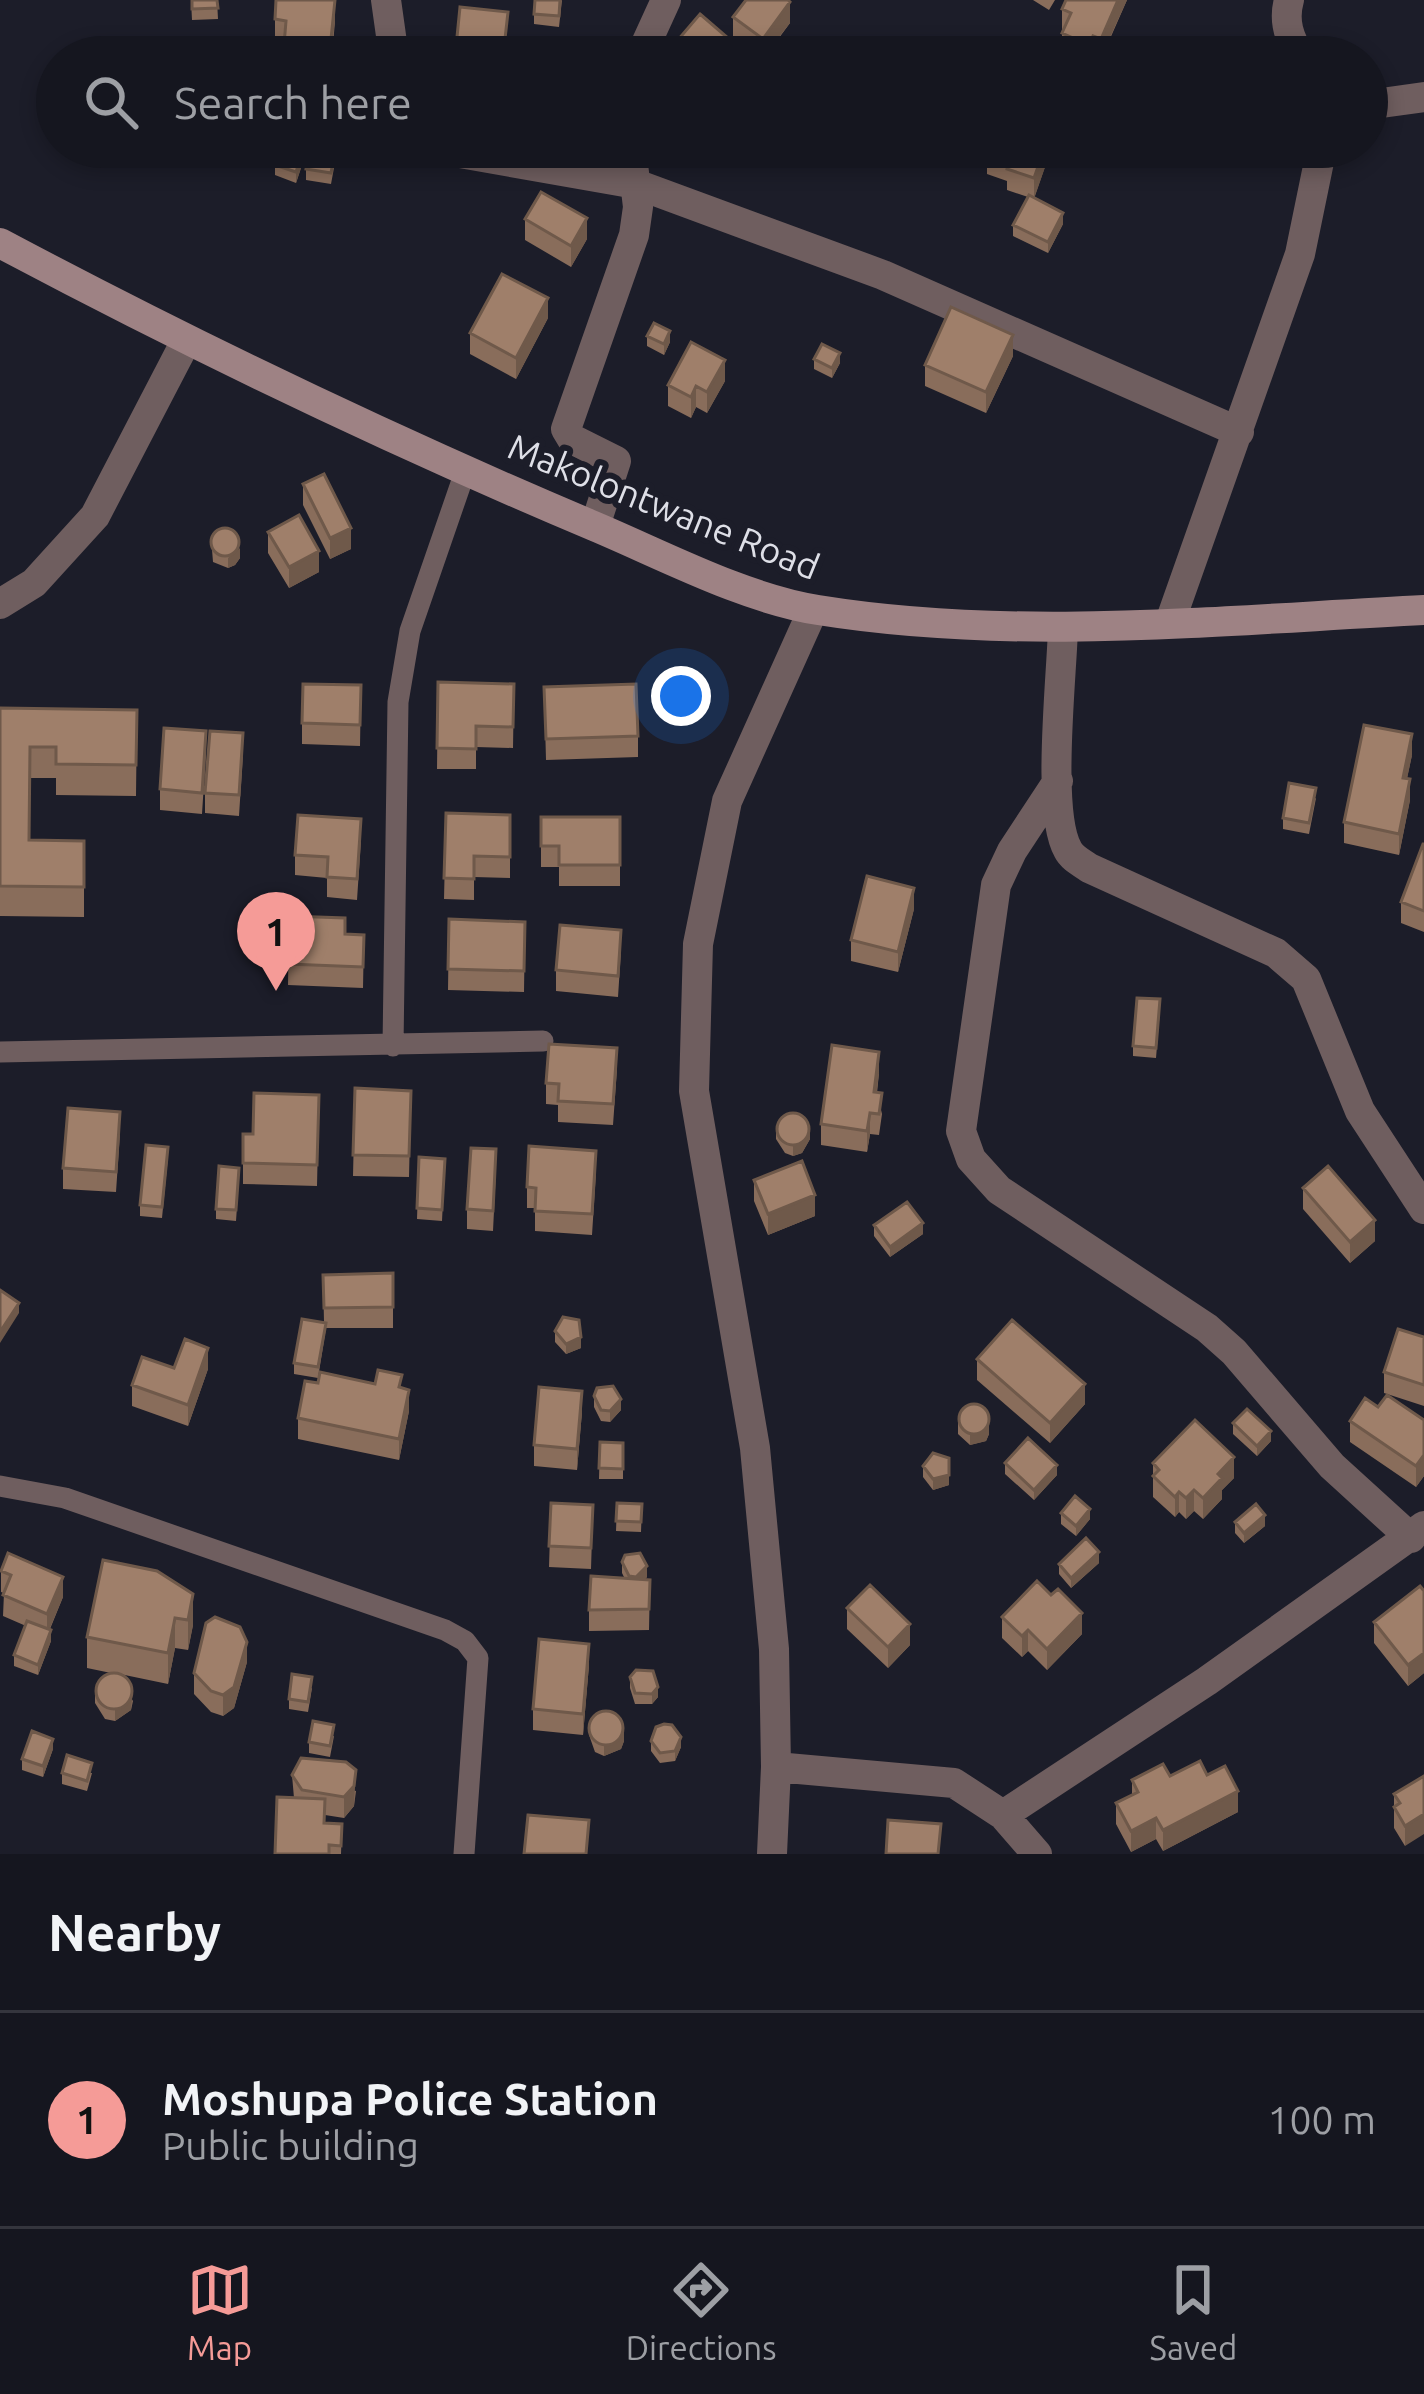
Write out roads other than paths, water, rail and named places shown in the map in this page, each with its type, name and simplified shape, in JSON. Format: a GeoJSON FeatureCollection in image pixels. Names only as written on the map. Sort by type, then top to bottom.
{"type":"FeatureCollection","features":[{"type":"Feature","properties":{"kind":"main road","name":"Makolontwane Road"},"geometry":{"type":"LineString","coordinates":[[0,243],[186,341],[466,469],[748,590],[813,610],[888,619],[1063,627],[1424,610]]}},
{"type":"Feature","properties":{"kind":"street"},"geometry":{"type":"LineString","coordinates":[[386,0],[391,36]]}},
{"type":"Feature","properties":{"kind":"street"},"geometry":{"type":"LineString","coordinates":[[650,36],[666,0]]}},
{"type":"Feature","properties":{"kind":"street"},"geometry":{"type":"LineString","coordinates":[[1283,4],[1289,36]]}},
{"type":"Feature","properties":{"kind":"street"},"geometry":{"type":"LineString","coordinates":[[1388,102],[1424,98]]}},
{"type":"Feature","properties":{"kind":"street"},"geometry":{"type":"LineString","coordinates":[[545,168],[636,184],[883,275],[1239,432]]}},
{"type":"Feature","properties":{"kind":"street"},"geometry":{"type":"LineString","coordinates":[[596,526],[616,460],[572,440],[566,430],[634,235],[634,168]]}},
{"type":"Feature","properties":{"kind":"street"},"geometry":{"type":"LineString","coordinates":[[1170,622],[1300,254],[1318,168]]}},
{"type":"Feature","properties":{"kind":"street"},"geometry":{"type":"LineString","coordinates":[[0,604],[34,583],[95,516],[186,341]]}},
{"type":"Feature","properties":{"kind":"street"},"geometry":{"type":"LineString","coordinates":[[772,1854],[774,1649],[754,1448],[694,1091],[698,944],[728,802],[813,610]]}},
{"type":"Feature","properties":{"kind":"street"},"geometry":{"type":"LineString","coordinates":[[1063,627],[1058,781],[1060,828],[1070,854],[1089,868],[1276,953],[1306,979],[1360,1111],[1424,1209]]}},
{"type":"Feature","properties":{"kind":"street"},"geometry":{"type":"LineString","coordinates":[[1003,1815],[1207,1681],[1418,1532],[1332,1466],[1221,1340],[999,1190],[971,1159],[961,1131],[996,885],[1058,781]]}},
{"type":"Feature","properties":{"kind":"street"},"geometry":{"type":"LineString","coordinates":[[776,1767],[954,1784],[1003,1815],[1037,1854]]}},
{"type":"Feature","properties":{"kind":"lane"},"geometry":{"type":"LineString","coordinates":[[393,1046],[398,702],[410,631],[466,469]]}},
{"type":"Feature","properties":{"kind":"lane"},"geometry":{"type":"LineString","coordinates":[[0,1052],[544,1041]]}},
{"type":"Feature","properties":{"kind":"lane"},"geometry":{"type":"LineString","coordinates":[[0,1486],[65,1498],[446,1630],[465,1641],[478,1658],[464,1854]]}},
{"type":"Feature","properties":{"kind":"place","name":"Moshupa Police Station"},"geometry":{"type":"Point","coordinates":[276,991]}}]}
